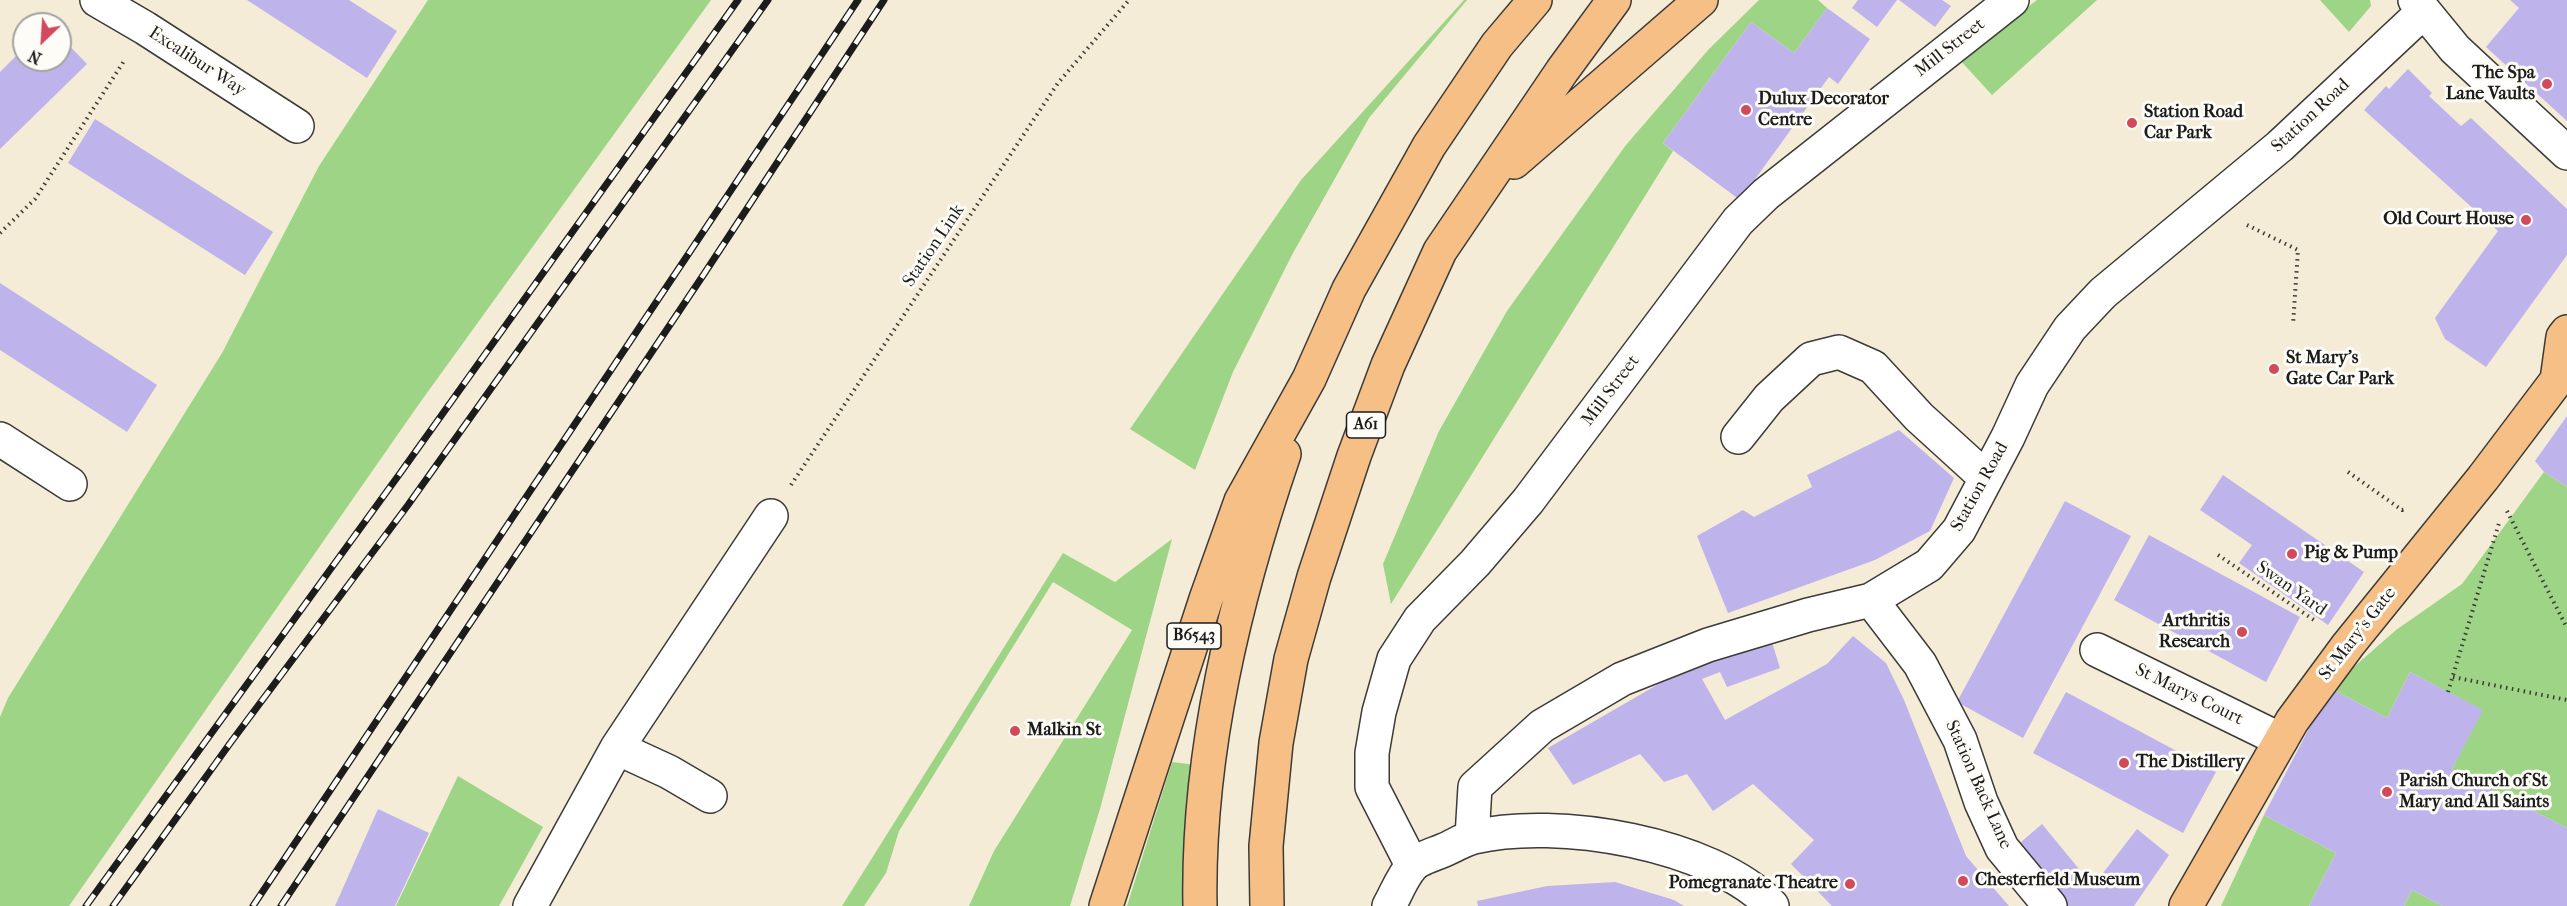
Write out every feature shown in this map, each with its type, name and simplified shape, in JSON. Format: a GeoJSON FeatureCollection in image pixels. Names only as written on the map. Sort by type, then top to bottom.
{"type":"FeatureCollection","features":[{"type":"Feature","properties":{"kind":"main road"},"geometry":{"type":"LineString","coordinates":[[1200,906],[1208,771],[1222,687],[1265,510],[1309,379],[1349,290],[1429,146],[1497,45],[1535,0]]}},
{"type":"Feature","properties":{"kind":"main road","name":"A61"},"geometry":{"type":"LineString","coordinates":[[1267,906],[1266,846],[1276,743],[1291,659],[1314,578],[1354,456],[1388,365],[1440,251],[1562,70],[1614,0]]}},
{"type":"Feature","properties":{"kind":"main road"},"geometry":{"type":"LineString","coordinates":[[1481,190],[1701,0]]}},
{"type":"Feature","properties":{"kind":"main road","name":"St Mary's Gate"},"geometry":{"type":"LineString","coordinates":[[2186,906],[2292,721],[2349,645],[2562,378],[2563,337],[2567,332]]}},
{"type":"Feature","properties":{"kind":"main road","name":"B6543"},"geometry":{"type":"LineString","coordinates":[[1106,906],[1206,599],[1241,501],[1309,379]]}},
{"type":"Feature","properties":{"kind":"street","name":"Mill Street"},"geometry":{"type":"LineString","coordinates":[[1412,865],[1372,787],[1372,753],[1378,712],[1394,659],[1420,619],[1475,563],[1528,501],[1738,221],[1776,186],[2012,0]]}},
{"type":"Feature","properties":{"kind":"street","name":"Excalibur Way"},"geometry":{"type":"LineString","coordinates":[[100,1],[297,126]]}},
{"type":"Feature","properties":{"kind":"street"},"geometry":{"type":"LineString","coordinates":[[2419,6],[2455,49],[2567,153]]}},
{"type":"Feature","properties":{"kind":"street","name":"Station Road"},"geometry":{"type":"LineString","coordinates":[[1472,837],[1475,787],[1542,726],[1622,679],[1708,645],[1808,615],[1871,600],[1929,565],[1959,530],[2032,385],[2070,328],[2103,293],[2280,146],[2419,6]]}},
{"type":"Feature","properties":{"kind":"street"},"geometry":{"type":"LineString","coordinates":[[1738,437],[1769,398],[1811,359],[1839,352],[1873,368],[1919,417],[1986,478]]}},
{"type":"Feature","properties":{"kind":"street"},"geometry":{"type":"LineString","coordinates":[[0,439],[70,484]]}},
{"type":"Feature","properties":{"kind":"street"},"geometry":{"type":"LineString","coordinates":[[530,906],[617,748],[771,516]]}},
{"type":"Feature","properties":{"kind":"street","name":"Station Back Lane"},"geometry":{"type":"LineString","coordinates":[[1871,600],[1920,663],[1960,740],[1981,802],[2002,848],[2050,906]]}},
{"type":"Feature","properties":{"kind":"street","name":"St Marys Court"},"geometry":{"type":"LineString","coordinates":[[2097,650],[2281,740]]}},
{"type":"Feature","properties":{"kind":"street"},"geometry":{"type":"LineString","coordinates":[[617,748],[669,772],[710,796]]}},
{"type":"Feature","properties":{"kind":"street"},"geometry":{"type":"LineString","coordinates":[[1389,906],[1412,865],[1472,837],[1526,830],[1622,838],[1672,851],[1723,870],[1758,891],[1772,906]]}},
{"type":"Feature","properties":{"kind":"path","name":"Station Link"},"geometry":{"type":"LineString","coordinates":[[771,516],[1058,83],[1130,0]]}},
{"type":"Feature","properties":{"kind":"path"},"geometry":{"type":"LineString","coordinates":[[0,233],[35,199],[145,28]]}},
{"type":"Feature","properties":{"kind":"path"},"geometry":{"type":"LineString","coordinates":[[2208,206],[2298,250],[2294,325]]}},
{"type":"Feature","properties":{"kind":"path"},"geometry":{"type":"LineString","coordinates":[[2348,472],[2402,510],[2412,506]]}},
{"type":"Feature","properties":{"kind":"path"},"geometry":{"type":"LineString","coordinates":[[2448,692],[2504,506],[2567,628]]}},
{"type":"Feature","properties":{"kind":"path","name":"Swan Yard"},"geometry":{"type":"LineString","coordinates":[[2218,555],[2349,645]]}},
{"type":"Feature","properties":{"kind":"path"},"geometry":{"type":"LineString","coordinates":[[2453,677],[2567,700]]}},
{"type":"Feature","properties":{"kind":"green space"},"geometry":{"type":"Polygon","coordinates":[[[428,0],[711,0],[419,404],[69,906],[0,906],[0,717],[8,698],[222,353],[319,166],[428,0]]]}},
{"type":"Feature","properties":{"kind":"green space"},"geometry":{"type":"Polygon","coordinates":[[[1464,0],[1467,0],[1369,118],[1293,253],[1233,372],[1195,470],[1130,429],[1301,180],[1464,0]]]}},
{"type":"Feature","properties":{"kind":"green space"},"geometry":{"type":"Polygon","coordinates":[[[1759,0],[1818,0],[1827,8],[1794,53],[1751,22],[1663,143],[1673,151],[1391,604],[1383,564],[1439,431],[1507,311],[1626,145],[1709,49],[1759,0]]]}},
{"type":"Feature","properties":{"kind":"green space"},"geometry":{"type":"Polygon","coordinates":[[[2037,0],[2097,0],[1992,95],[1959,59],[2037,0]]]}},
{"type":"Feature","properties":{"kind":"green space"},"geometry":{"type":"Polygon","coordinates":[[[2320,0],[2370,0],[2371,6],[2349,32],[2320,0]]]}},
{"type":"Feature","properties":{"kind":"green space"},"geometry":{"type":"Polygon","coordinates":[[[2544,472],[2567,487],[2567,828],[2452,769],[2482,710],[2410,672],[2387,718],[2330,688],[2396,630],[2462,584],[2544,472]]]}},
{"type":"Feature","properties":{"kind":"green space"},"geometry":{"type":"Polygon","coordinates":[[[1172,539],[1100,809],[1070,906],[969,906],[994,851],[1132,630],[1053,582],[899,831],[886,873],[864,906],[842,906],[1063,553],[1115,582],[1172,539]]]}},
{"type":"Feature","properties":{"kind":"green space"},"geometry":{"type":"Polygon","coordinates":[[[1172,762],[1196,765],[1183,906],[1127,906],[1172,762]]]}},
{"type":"Feature","properties":{"kind":"green space"},"geometry":{"type":"Polygon","coordinates":[[[458,776],[543,827],[499,906],[396,906],[458,776]]]}},
{"type":"Feature","properties":{"kind":"green space"},"geometry":{"type":"Polygon","coordinates":[[[2264,815],[2336,853],[2309,906],[2221,906],[2264,815]]]}},
{"type":"Feature","properties":{"kind":"green space"},"geometry":{"type":"Polygon","coordinates":[[[2412,890],[2443,906],[2404,906],[2412,890]]]}},
{"type":"Feature","properties":{"kind":"building"},"geometry":{"type":"Polygon","coordinates":[[[247,0],[349,0],[397,31],[367,78],[247,0]]]}},
{"type":"Feature","properties":{"kind":"building"},"geometry":{"type":"Polygon","coordinates":[[[1858,0],[1897,0],[1877,27],[1852,8],[1858,0]]]}},
{"type":"Feature","properties":{"kind":"building"},"geometry":{"type":"Polygon","coordinates":[[[1899,0],[1942,0],[1951,6],[1935,27],[1899,0]]]}},
{"type":"Feature","properties":{"kind":"building","name":"The Spa Lane Vaults"},"geometry":{"type":"Polygon","coordinates":[[[2510,0],[2567,0],[2567,121],[2486,47],[2519,8],[2510,0]]]}},
{"type":"Feature","properties":{"kind":"building","name":"Dulux Decorator Centre"},"geometry":{"type":"Polygon","coordinates":[[[1827,8],[1870,39],[1838,84],[1829,77],[1740,200],[1663,143],[1751,22],[1794,53],[1827,8]]]}},
{"type":"Feature","properties":{"kind":"building"},"geometry":{"type":"Polygon","coordinates":[[[72,48],[87,64],[0,149],[0,72],[12,60],[12,72],[72,72],[72,48]]]}},
{"type":"Feature","properties":{"kind":"building","name":"Old Court House"},"geometry":{"type":"Polygon","coordinates":[[[2408,69],[2432,93],[2429,96],[2461,126],[2471,118],[2567,209],[2567,255],[2486,367],[2445,339],[2435,318],[2498,231],[2364,110],[2386,86],[2389,89],[2408,69]]]}},
{"type":"Feature","properties":{"kind":"building"},"geometry":{"type":"Polygon","coordinates":[[[95,119],[273,232],[245,275],[68,163],[95,119]]]}},
{"type":"Feature","properties":{"kind":"building"},"geometry":{"type":"Polygon","coordinates":[[[0,283],[157,385],[127,432],[0,350],[0,283]]]}},
{"type":"Feature","properties":{"kind":"building"},"geometry":{"type":"Polygon","coordinates":[[[2567,416],[2567,487],[2544,472],[2535,461],[2567,416]]]}},
{"type":"Feature","properties":{"kind":"building"},"geometry":{"type":"Polygon","coordinates":[[[1899,430],[1954,478],[1930,531],[1875,560],[1728,613],[1697,536],[1743,510],[1754,517],[1812,487],[1807,475],[1899,430]]]}},
{"type":"Feature","properties":{"kind":"building","name":"Pig & Pump"},"geometry":{"type":"Polygon","coordinates":[[[2223,475],[2364,572],[2328,625],[2239,563],[2252,545],[2200,510],[2223,475]]]}},
{"type":"Feature","properties":{"kind":"building"},"geometry":{"type":"Polygon","coordinates":[[[2065,501],[2131,536],[2023,738],[1957,702],[2065,501]]]}},
{"type":"Feature","properties":{"kind":"building"},"geometry":{"type":"Polygon","coordinates":[[[2149,535],[2300,617],[2266,682],[2114,600],[2149,535]]]}},
{"type":"Feature","properties":{"kind":"building"},"geometry":{"type":"Polygon","coordinates":[[[1853,636],[1886,663],[1904,700],[1966,856],[2009,906],[1832,906],[1791,864],[1814,840],[1753,784],[1713,811],[1687,774],[1664,782],[1640,754],[1573,785],[1548,748],[1688,667],[1771,639],[1780,668],[1727,687],[1720,672],[1702,679],[1725,720],[1827,664],[1853,636]]]}},
{"type":"Feature","properties":{"kind":"building","name":"Parish Church of St Mary and All Saints"},"geometry":{"type":"Polygon","coordinates":[[[2410,672],[2483,710],[2452,769],[2567,828],[2567,906],[2443,906],[2412,890],[2404,906],[2309,906],[2336,853],[2264,815],[2330,688],[2387,718],[2410,672]]]}},
{"type":"Feature","properties":{"kind":"building","name":"The Distillery"},"geometry":{"type":"Polygon","coordinates":[[[2066,692],[2216,772],[2183,833],[2033,753],[2066,692]]]}},
{"type":"Feature","properties":{"kind":"building"},"geometry":{"type":"Polygon","coordinates":[[[378,809],[429,833],[395,906],[335,906],[378,809]]]}},
{"type":"Feature","properties":{"kind":"building"},"geometry":{"type":"Polygon","coordinates":[[[2042,824],[2093,886],[2137,829],[2169,855],[2134,906],[2063,906],[2014,848],[2042,824]]]}},
{"type":"Feature","properties":{"kind":"building"},"geometry":{"type":"Polygon","coordinates":[[[1615,882],[1674,900],[1684,906],[1478,906],[1477,901],[1547,886],[1615,882]]]}},
{"type":"Feature","properties":{"kind":"railway"},"geometry":{"type":"LineString","coordinates":[[86,906],[401,472],[738,0]]}},
{"type":"Feature","properties":{"kind":"railway"},"geometry":{"type":"LineString","coordinates":[[113,906],[231,742],[408,505],[768,0]]}},
{"type":"Feature","properties":{"kind":"railway"},"geometry":{"type":"LineString","coordinates":[[253,906],[858,0]]}},
{"type":"Feature","properties":{"kind":"railway"},"geometry":{"type":"LineString","coordinates":[[281,906],[704,274],[884,0]]}},
{"type":"Feature","properties":{"kind":"place","name":"The Spa Lane Vaults"},"geometry":{"type":"Point","coordinates":[2547,84]}},
{"type":"Feature","properties":{"kind":"place","name":"Dulux Decorator Centre"},"geometry":{"type":"Point","coordinates":[1746,110]}},
{"type":"Feature","properties":{"kind":"place","name":"Station Road Car Park"},"geometry":{"type":"Point","coordinates":[2132,123]}},
{"type":"Feature","properties":{"kind":"place","name":"Old Court House"},"geometry":{"type":"Point","coordinates":[2526,220]}},
{"type":"Feature","properties":{"kind":"place","name":"St Mary's Gate Car Park"},"geometry":{"type":"Point","coordinates":[2274,369]}},
{"type":"Feature","properties":{"kind":"place","name":"Pig & Pump"},"geometry":{"type":"Point","coordinates":[2292,554]}},
{"type":"Feature","properties":{"kind":"place","name":"Arthritis Research"},"geometry":{"type":"Point","coordinates":[2242,632]}},
{"type":"Feature","properties":{"kind":"place","name":"Malkin St"},"geometry":{"type":"Point","coordinates":[1015,731]}},
{"type":"Feature","properties":{"kind":"place","name":"The Distillery"},"geometry":{"type":"Point","coordinates":[2124,763]}},
{"type":"Feature","properties":{"kind":"place","name":"Parish Church of St Mary and All Saints"},"geometry":{"type":"Point","coordinates":[2387,792]}},
{"type":"Feature","properties":{"kind":"place","name":"Chesterfield Museum"},"geometry":{"type":"Point","coordinates":[1963,881]}},
{"type":"Feature","properties":{"kind":"place","name":"Pomegranate Theatre"},"geometry":{"type":"Point","coordinates":[1850,884]}}]}
